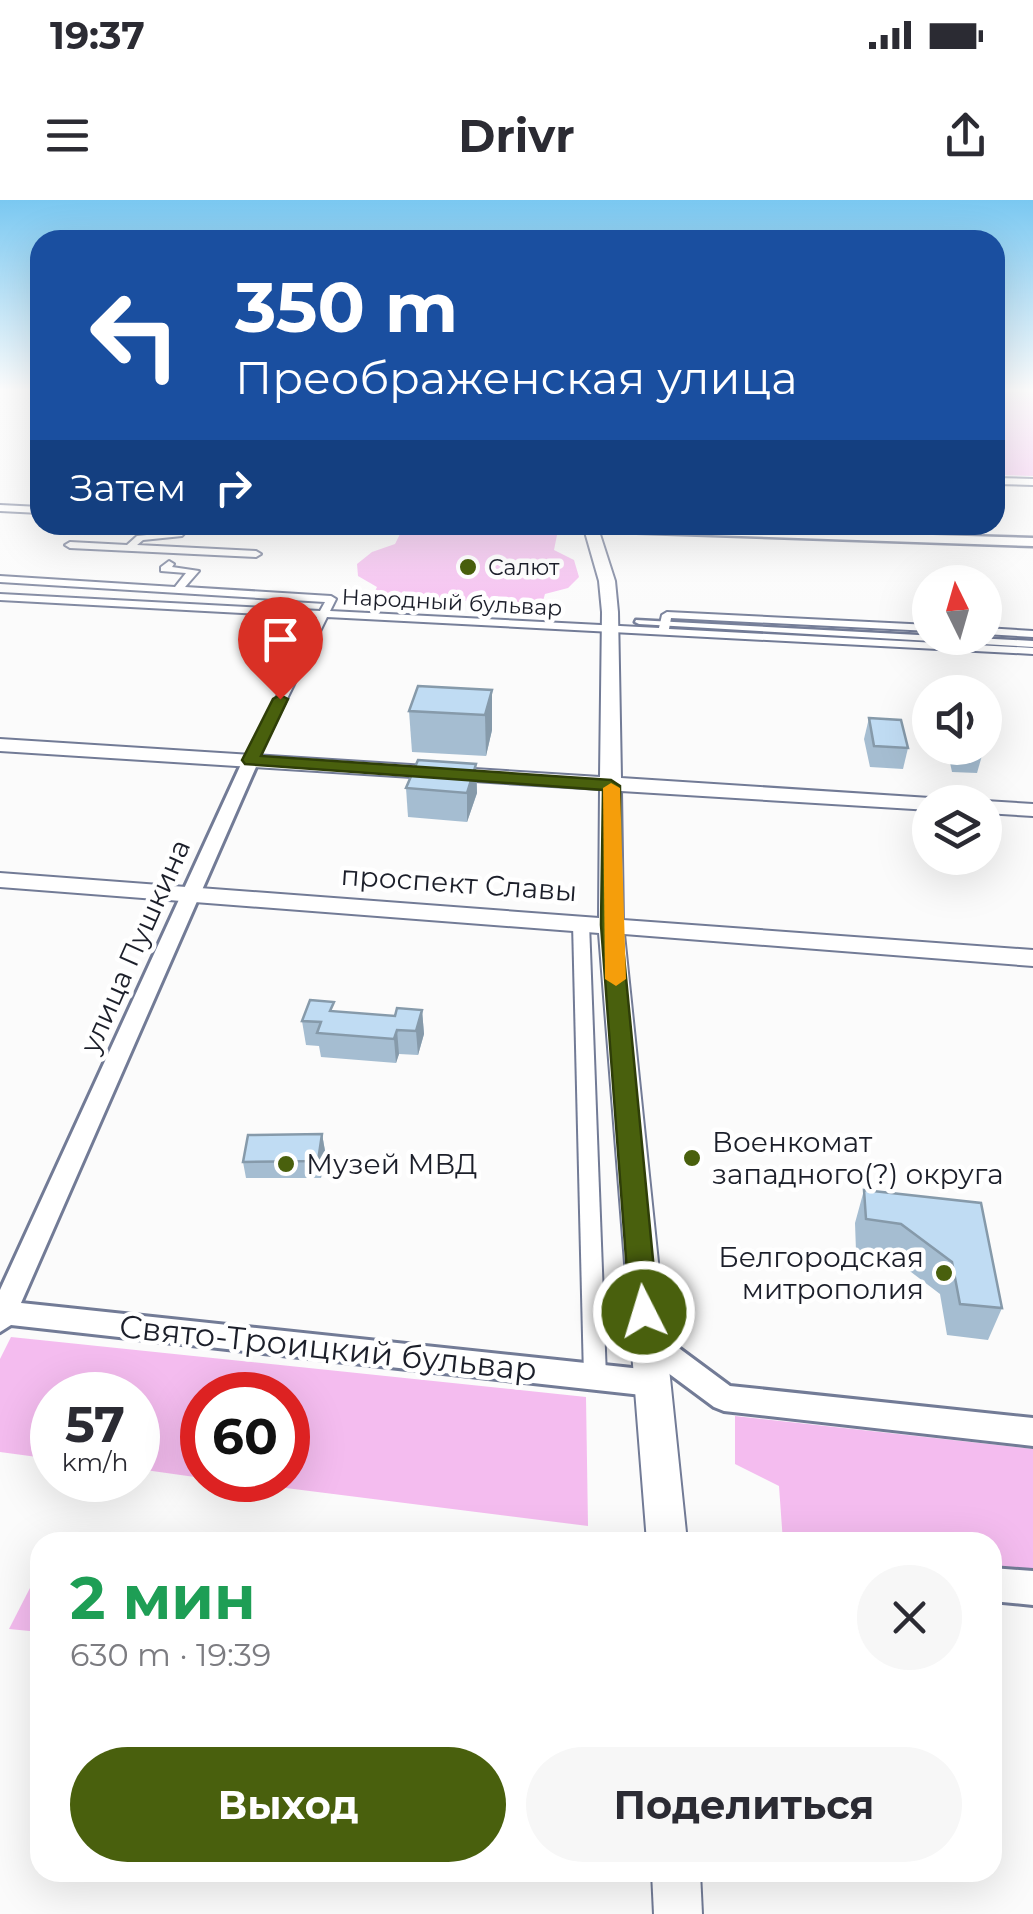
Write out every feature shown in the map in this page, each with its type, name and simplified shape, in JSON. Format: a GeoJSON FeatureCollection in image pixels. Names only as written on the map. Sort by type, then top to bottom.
{"type":"FeatureCollection","features":[{"type":"Feature","properties":{"kind":"main road"},"geometry":{"type":"LineString","coordinates":[[593,535],[606,581],[611,630],[611,925],[666,1532]]}},
{"type":"Feature","properties":{"kind":"main road"},"geometry":{"type":"LineString","coordinates":[[877,535],[1033,542]]}},
{"type":"Feature","properties":{"kind":"main road"},"geometry":{"type":"LineString","coordinates":[[0,745],[912,803]]}},
{"type":"Feature","properties":{"kind":"main road"},"geometry":{"type":"LineString","coordinates":[[1002,808],[1033,810]]}},
{"type":"Feature","properties":{"kind":"main road","name":"проспект Славы"},"geometry":{"type":"LineString","coordinates":[[0,880],[1033,958]]}},
{"type":"Feature","properties":{"kind":"main road"},"geometry":{"type":"LineString","coordinates":[[676,1882],[678,1914]]}},
{"type":"Feature","properties":{"kind":"street"},"geometry":{"type":"LineString","coordinates":[[1005,481],[1033,482]]}},
{"type":"Feature","properties":{"kind":"street"},"geometry":{"type":"LineString","coordinates":[[0,508],[30,510]]}},
{"type":"Feature","properties":{"kind":"street"},"geometry":{"type":"LineString","coordinates":[[129,548],[140,538],[168,535]]}},
{"type":"Feature","properties":{"kind":"street"},"geometry":{"type":"LineString","coordinates":[[70,546],[129,548],[175,558],[256,554]]}},
{"type":"Feature","properties":{"kind":"street"},"geometry":{"type":"LineString","coordinates":[[175,558],[164,569],[194,571],[177,590]]}},
{"type":"Feature","properties":{"kind":"street","name":"Народный бульвар"},"geometry":{"type":"LineString","coordinates":[[0,580],[330,599]]}},
{"type":"Feature","properties":{"kind":"street","name":"Народный бульвар"},"geometry":{"type":"LineString","coordinates":[[0,597],[611,630],[666,623],[912,630]]}},
{"type":"Feature","properties":{"kind":"street","name":"улица Пушкина"},"geometry":{"type":"LineString","coordinates":[[2,1317],[251,760],[330,599]]}},
{"type":"Feature","properties":{"kind":"street"},"geometry":{"type":"LineString","coordinates":[[640,622],[1033,642]]}},
{"type":"Feature","properties":{"kind":"street"},"geometry":{"type":"LineString","coordinates":[[666,623],[734,636],[1033,642]]}},
{"type":"Feature","properties":{"kind":"street"},"geometry":{"type":"LineString","coordinates":[[1002,637],[1033,642]]}},
{"type":"Feature","properties":{"kind":"street"},"geometry":{"type":"LineString","coordinates":[[581,923],[595,1377]]}},
{"type":"Feature","properties":{"kind":"street"},"geometry":{"type":"LineString","coordinates":[[644,1312],[666,1355],[724,1398],[1033,1432]]}},
{"type":"Feature","properties":{"kind":"street","name":"Свято-Троицкий бульвар"},"geometry":{"type":"LineString","coordinates":[[2,1317],[651,1383]]}},
{"type":"Feature","properties":{"kind":"street"},"geometry":{"type":"LineString","coordinates":[[1002,1585],[1033,1588]]}},
{"type":"Feature","properties":{"kind":"shaded area"},"geometry":{"type":"Polygon","coordinates":[[[1005,472],[1033,472],[1033,476],[1005,475],[1005,472]]]}},
{"type":"Feature","properties":{"kind":"shaded area","name":"Салют"},"geometry":{"type":"Polygon","coordinates":[[[400,535],[557,535],[554,550],[574,560],[579,577],[568,588],[545,594],[542,604],[372,597],[377,587],[358,576],[357,564],[372,552],[395,544],[400,535]]]}},
{"type":"Feature","properties":{"kind":"shaded area"},"geometry":{"type":"Polygon","coordinates":[[[11,1337],[586,1397],[588,1526],[310,1491],[310,1372],[180,1372],[180,1475],[160,1472],[160,1372],[30,1372],[30,1456],[0,1452],[0,1359],[11,1337]]]}},
{"type":"Feature","properties":{"kind":"shaded area"},"geometry":{"type":"Polygon","coordinates":[[[735,1416],[1033,1449],[1033,1573],[1002,1570],[1002,1532],[782,1532],[779,1486],[735,1464],[735,1416]]]}},
{"type":"Feature","properties":{"kind":"shaded area"},"geometry":{"type":"Polygon","coordinates":[[[30,1588],[30,1631],[9,1629],[30,1588]]]}},
{"type":"Feature","properties":{"kind":"building"},"geometry":{"type":"Polygon","coordinates":[[[418,686],[492,690],[485,715],[409,711],[418,686]]]}},
{"type":"Feature","properties":{"kind":"building"},"geometry":{"type":"Polygon","coordinates":[[[869,718],[901,720],[908,748],[874,746],[869,718]]]}},
{"type":"Feature","properties":{"kind":"building"},"geometry":{"type":"Polygon","coordinates":[[[418,760],[476,764],[467,793],[406,788],[418,760]]]}},
{"type":"Feature","properties":{"kind":"building"},"geometry":{"type":"Polygon","coordinates":[[[310,1000],[334,1002],[330,1011],[395,1016],[397,1008],[422,1010],[416,1031],[397,1030],[394,1039],[317,1033],[321,1022],[302,1021],[310,1000]]]}},
{"type":"Feature","properties":{"kind":"building"},"geometry":{"type":"Polygon","coordinates":[[[322,1134],[318,1161],[243,1162],[248,1135],[322,1134]]]}},
{"type":"Feature","properties":{"kind":"building"},"geometry":{"type":"Polygon","coordinates":[[[864,1190],[981,1203],[1002,1308],[960,1304],[952,1262],[901,1224],[866,1219],[864,1190]]]}},
{"type":"Feature","properties":{"kind":"slow traffic"},"geometry":{"type":"LineString","coordinates":[[611,788],[611,925],[616,979]]}},
{"type":"Feature","properties":{"kind":"place","name":"Салют"},"geometry":{"type":"Point","coordinates":[468,567]}},
{"type":"Feature","properties":{"kind":"place","name":"Военкомат западного(?) округа"},"geometry":{"type":"Point","coordinates":[692,1158]}},
{"type":"Feature","properties":{"kind":"place","name":"Музей МВД"},"geometry":{"type":"Point","coordinates":[286,1164]}},
{"type":"Feature","properties":{"kind":"place","name":"Белгородская митрополия"},"geometry":{"type":"Point","coordinates":[944,1273]}},
{"type":"Feature","properties":{"kind":"route"},"geometry":{"type":"LineString","coordinates":[[280,699],[251,760],[611,786],[611,925],[644,1312]]}}]}
